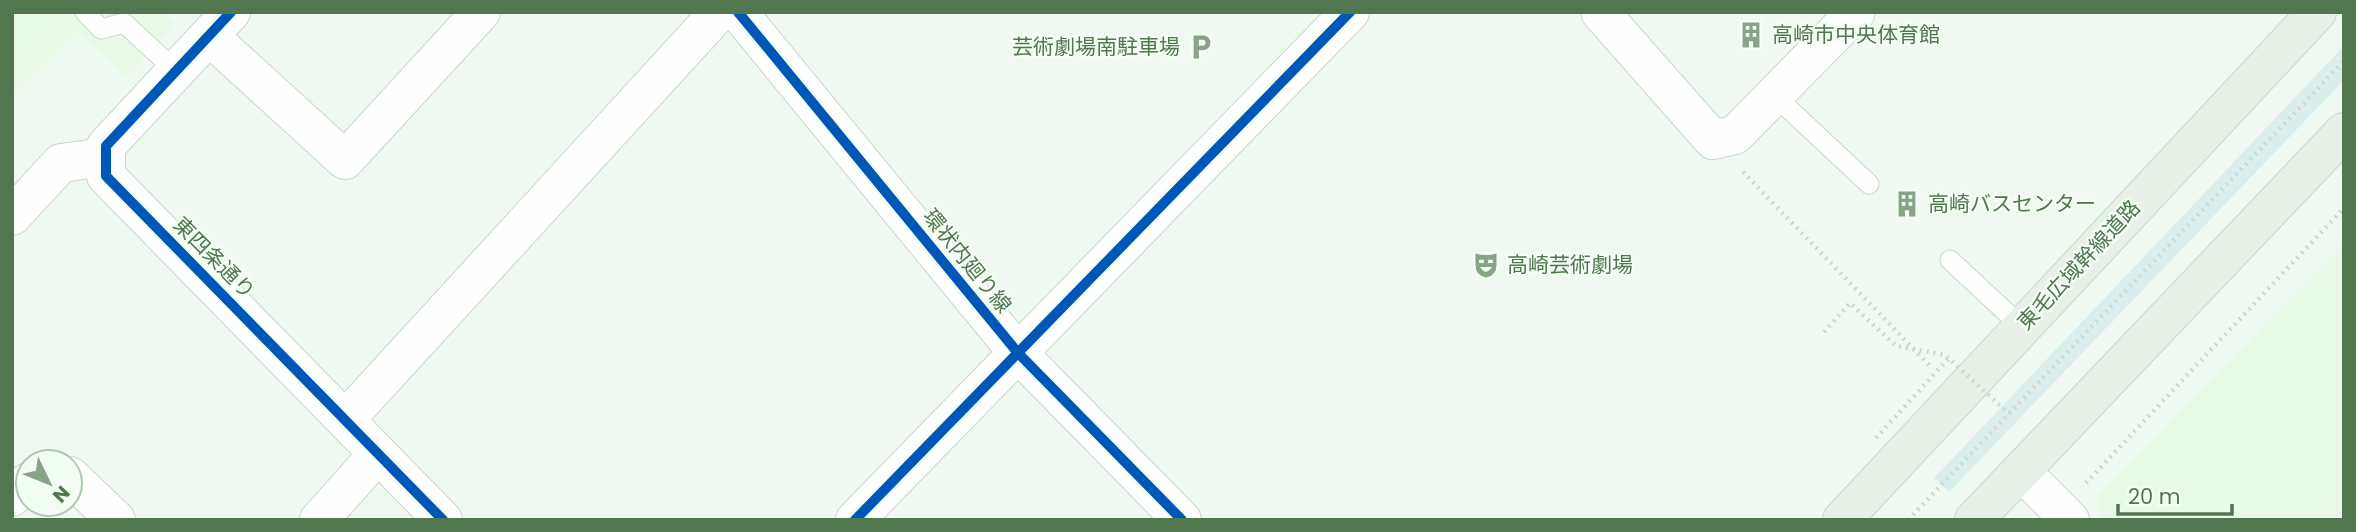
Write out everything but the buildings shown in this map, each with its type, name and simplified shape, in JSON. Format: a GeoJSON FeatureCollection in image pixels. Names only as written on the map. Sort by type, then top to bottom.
{"type":"FeatureCollection","features":[{"type":"Feature","properties":{"kind":"highway","name":"東毛広域幹線道路"},"geometry":{"type":"LineString","coordinates":[[1842,520],[2318,12]]}},
{"type":"Feature","properties":{"kind":"highway"},"geometry":{"type":"LineString","coordinates":[[1974,520],[2344,132]]}},
{"type":"Feature","properties":{"kind":"street"},"geometry":{"type":"LineString","coordinates":[[12,216],[61,163],[106,157],[106,146],[220,24],[345,160],[481,12]]}},
{"type":"Feature","properties":{"kind":"street"},"geometry":{"type":"LineString","coordinates":[[346,419],[719,12]]}},
{"type":"Feature","properties":{"kind":"street","name":"環状内廻り線"},"geometry":{"type":"LineString","coordinates":[[738,12],[1018,353],[1182,520]]}},
{"type":"Feature","properties":{"kind":"street"},"geometry":{"type":"LineString","coordinates":[[855,520],[1350,12]]}},
{"type":"Feature","properties":{"kind":"street"},"geometry":{"type":"LineString","coordinates":[[1600,12],[1713,140],[1735,135],[1856,12]]}},
{"type":"Feature","properties":{"kind":"street","name":"東四条通り"},"geometry":{"type":"LineString","coordinates":[[106,157],[106,176],[443,520]]}},
{"type":"Feature","properties":{"kind":"street"},"geometry":{"type":"LineString","coordinates":[[319,520],[378,454]]}},
{"type":"Feature","properties":{"kind":"street"},"geometry":{"type":"LineString","coordinates":[[2021,471],[2065,515]]}},
{"type":"Feature","properties":{"kind":"street"},"geometry":{"type":"LineString","coordinates":[[84,489],[116,520]]}},
{"type":"Feature","properties":{"kind":"lane"},"geometry":{"type":"LineString","coordinates":[[85,12],[101,29],[124,23],[176,71]]}},
{"type":"Feature","properties":{"kind":"lane"},"geometry":{"type":"LineString","coordinates":[[1775,96],[1869,184]]}},
{"type":"Feature","properties":{"kind":"lane"},"geometry":{"type":"LineString","coordinates":[[1950,260],[2021,326]]}},
{"type":"Feature","properties":{"kind":"path"},"geometry":{"type":"LineString","coordinates":[[1908,520],[2344,61]]}},
{"type":"Feature","properties":{"kind":"path"},"geometry":{"type":"LineString","coordinates":[[1713,140],[1957,397]]}},
{"type":"Feature","properties":{"kind":"path"},"geometry":{"type":"LineString","coordinates":[[2065,515],[2344,208]]}},
{"type":"Feature","properties":{"kind":"path"},"geometry":{"type":"LineString","coordinates":[[1824,332],[1850,303],[1896,346],[1949,358],[2009,414]]}},
{"type":"Feature","properties":{"kind":"path"},"geometry":{"type":"LineString","coordinates":[[1876,438],[1949,358]]}},
{"type":"Feature","properties":{"kind":"shaded area"},"geometry":{"type":"Polygon","coordinates":[[[12,12],[162,12],[175,25],[126,77],[78,31],[12,96],[12,12]]]}},
{"type":"Feature","properties":{"kind":"shaded area"},"geometry":{"type":"Polygon","coordinates":[[[2344,46],[2344,80],[1949,492],[1934,478],[2344,46]]]}},
{"type":"Feature","properties":{"kind":"shaded area"},"geometry":{"type":"Polygon","coordinates":[[[2344,244],[2344,520],[2101,520],[2097,496],[2344,244]]]}},
{"type":"Feature","properties":{"kind":"cycle path"},"geometry":{"type":"LineString","coordinates":[[231,12],[106,146],[106,176],[443,520]]}},
{"type":"Feature","properties":{"kind":"cycle path"},"geometry":{"type":"LineString","coordinates":[[738,12],[1018,353],[1182,520]]}},
{"type":"Feature","properties":{"kind":"cycle path"},"geometry":{"type":"LineString","coordinates":[[855,520],[1350,12]]}},
{"type":"Feature","properties":{"kind":"place","name":"高崎市中央体育館"},"geometry":{"type":"Point","coordinates":[1751,35]}},
{"type":"Feature","properties":{"kind":"place","name":"芸術劇場南駐車場"},"geometry":{"type":"Point","coordinates":[1201,47]}},
{"type":"Feature","properties":{"kind":"place","name":"高崎バスセンター"},"geometry":{"type":"Point","coordinates":[1907,204]}},
{"type":"Feature","properties":{"kind":"place","name":"高崎芸術劇場"},"geometry":{"type":"Point","coordinates":[1486,265]}}]}
